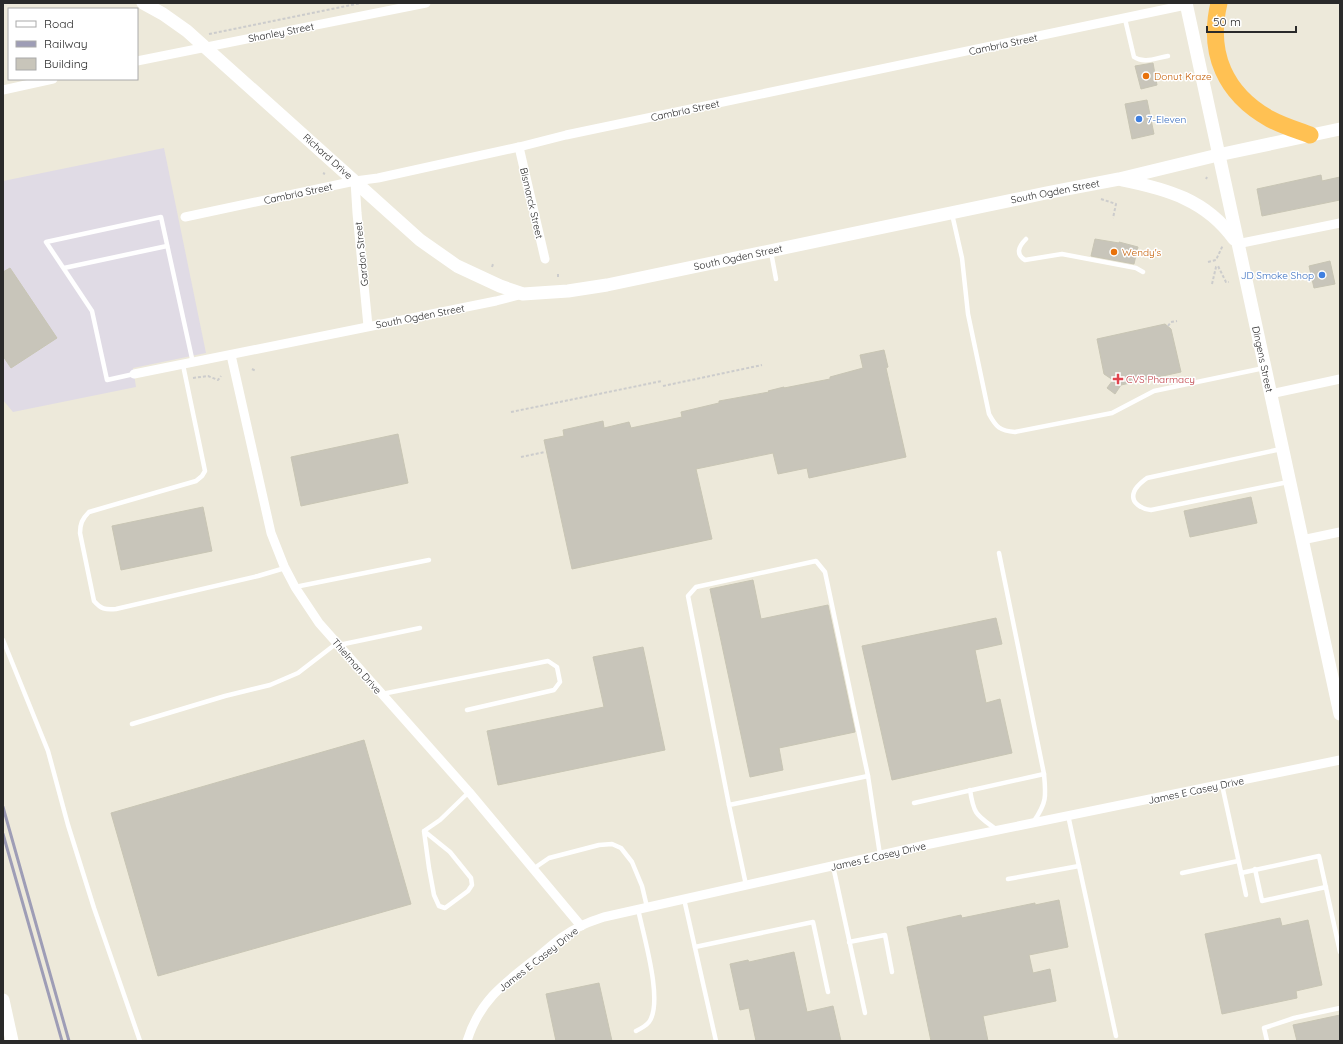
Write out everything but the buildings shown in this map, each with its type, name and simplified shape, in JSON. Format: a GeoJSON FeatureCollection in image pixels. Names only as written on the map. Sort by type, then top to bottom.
{"type":"FeatureCollection","features":[{"type":"Feature","properties":{"kind":"highway"},"geometry":{"type":"LineString","coordinates":[[1219,3],[1216,16],[1216,52],[1229,82],[1241,97],[1255,110],[1272,120],[1310,135]]}},
{"type":"Feature","properties":{"kind":"street","name":"Richard Drive"},"geometry":{"type":"LineString","coordinates":[[143,3],[205,41],[420,240],[457,266],[500,286],[523,294]]}},
{"type":"Feature","properties":{"kind":"street","name":"Shanley Street"},"geometry":{"type":"LineString","coordinates":[[138,61],[205,41],[426,3]]}},
{"type":"Feature","properties":{"kind":"street","name":"Cambria Street"},"geometry":{"type":"LineString","coordinates":[[185,217],[355,181],[378,178],[519,147],[566,135],[1125,19],[1186,4]]}},
{"type":"Feature","properties":{"kind":"street","name":"Dingens Street"},"geometry":{"type":"LineString","coordinates":[[1186,4],[1340,714]]}},
{"type":"Feature","properties":{"kind":"street"},"geometry":{"type":"LineString","coordinates":[[3,90],[48,80]]}},
{"type":"Feature","properties":{"kind":"street","name":"South Ogden Street"},"geometry":{"type":"LineString","coordinates":[[134,374],[496,301],[523,294],[568,291],[607,285],[952,212],[1119,179],[1218,155],[1340,129]]}},
{"type":"Feature","properties":{"kind":"street","name":"Bismarck Street"},"geometry":{"type":"LineString","coordinates":[[519,147],[545,258]]}},
{"type":"Feature","properties":{"kind":"street"},"geometry":{"type":"LineString","coordinates":[[1119,179],[1154,186],[1183,197],[1215,216],[1225,226],[1237,244],[1340,223]]}},
{"type":"Feature","properties":{"kind":"street","name":"Gardon Street"},"geometry":{"type":"LineString","coordinates":[[355,181],[368,326]]}},
{"type":"Feature","properties":{"kind":"street","name":"Thielman Drive"},"geometry":{"type":"LineString","coordinates":[[231,355],[271,533],[285,568],[295,587],[320,623],[469,792],[581,926]]}},
{"type":"Feature","properties":{"kind":"street"},"geometry":{"type":"LineString","coordinates":[[1270,394],[1340,379]]}},
{"type":"Feature","properties":{"kind":"street"},"geometry":{"type":"LineString","coordinates":[[1302,540],[1340,532]]}},
{"type":"Feature","properties":{"kind":"street","name":"James E Casey Drive"},"geometry":{"type":"LineString","coordinates":[[467,1041],[476,1016],[504,983],[565,935],[581,926],[604,917],[997,830],[1340,760]]}},
{"type":"Feature","properties":{"kind":"street"},"geometry":{"type":"LineString","coordinates":[[3,1005],[12,1041]]}},
{"type":"Feature","properties":{"kind":"lane"},"geometry":{"type":"LineString","coordinates":[[1125,19],[1134,57],[1138,60],[1144,61],[1168,56]]}},
{"type":"Feature","properties":{"kind":"lane"},"geometry":{"type":"LineString","coordinates":[[952,212],[962,258],[968,314],[989,414],[994,423],[1005,432],[1015,432],[1112,413],[1154,391],[1264,368]]}},
{"type":"Feature","properties":{"kind":"lane"},"geometry":{"type":"LineString","coordinates":[[134,374],[107,380],[92,311],[46,242],[161,217],[188,364],[186,379],[205,470],[202,476],[196,481],[89,512],[83,518],[80,524],[80,534],[94,601],[100,608],[106,610],[116,609],[251,578],[285,568]]}},
{"type":"Feature","properties":{"kind":"lane"},"geometry":{"type":"LineString","coordinates":[[1026,239],[1020,245],[1019,251],[1022,258],[1025,260],[1062,254],[1136,268],[1143,272]]}},
{"type":"Feature","properties":{"kind":"lane"},"geometry":{"type":"LineString","coordinates":[[64,268],[167,246]]}},
{"type":"Feature","properties":{"kind":"lane"},"geometry":{"type":"LineString","coordinates":[[770,251],[776,279]]}},
{"type":"Feature","properties":{"kind":"lane"},"geometry":{"type":"LineString","coordinates":[[1282,449],[1147,478],[1136,487],[1133,493],[1134,500],[1144,509],[1151,510],[1289,481]]}},
{"type":"Feature","properties":{"kind":"lane"},"geometry":{"type":"LineString","coordinates":[[999,553],[1044,774],[1046,798],[1033,823]]}},
{"type":"Feature","properties":{"kind":"lane"},"geometry":{"type":"LineString","coordinates":[[295,587],[430,560]]}},
{"type":"Feature","properties":{"kind":"lane"},"geometry":{"type":"LineString","coordinates":[[746,885],[688,596],[696,587],[816,561],[825,572],[868,776],[880,855]]}},
{"type":"Feature","properties":{"kind":"lane"},"geometry":{"type":"LineString","coordinates":[[132,724],[226,696],[270,685],[298,673],[338,644],[420,628]]}},
{"type":"Feature","properties":{"kind":"lane"},"geometry":{"type":"LineString","coordinates":[[3,640],[48,751],[68,825],[94,908],[140,1041]]}},
{"type":"Feature","properties":{"kind":"lane"},"geometry":{"type":"LineString","coordinates":[[382,694],[548,661],[557,667],[560,682],[554,690],[467,710]]}},
{"type":"Feature","properties":{"kind":"lane"},"geometry":{"type":"LineString","coordinates":[[914,803],[1044,774]]}},
{"type":"Feature","properties":{"kind":"lane"},"geometry":{"type":"LineString","coordinates":[[729,805],[868,776]]}},
{"type":"Feature","properties":{"kind":"lane"},"geometry":{"type":"LineString","coordinates":[[1222,785],[1246,895]]}},
{"type":"Feature","properties":{"kind":"lane"},"geometry":{"type":"LineString","coordinates":[[970,790],[973,808],[977,815],[997,830]]}},
{"type":"Feature","properties":{"kind":"lane"},"geometry":{"type":"LineString","coordinates":[[424,831],[440,820],[469,792]]}},
{"type":"Feature","properties":{"kind":"lane"},"geometry":{"type":"LineString","coordinates":[[1068,816],[1116,1036]]}},
{"type":"Feature","properties":{"kind":"lane"},"geometry":{"type":"LineString","coordinates":[[424,831],[450,852],[471,878],[472,885],[468,891],[445,908],[439,906],[434,895],[424,831]]}},
{"type":"Feature","properties":{"kind":"lane"},"geometry":{"type":"LineString","coordinates":[[533,869],[549,858],[600,845],[612,844],[621,848],[632,862],[642,886],[643,908],[655,990],[655,1006],[649,1022],[636,1031]]}},
{"type":"Feature","properties":{"kind":"lane"},"geometry":{"type":"LineString","coordinates":[[1241,873],[1319,856],[1340,952]]}},
{"type":"Feature","properties":{"kind":"lane"},"geometry":{"type":"LineString","coordinates":[[1182,873],[1238,861]]}},
{"type":"Feature","properties":{"kind":"lane"},"geometry":{"type":"LineString","coordinates":[[833,866],[865,1012]]}},
{"type":"Feature","properties":{"kind":"lane"},"geometry":{"type":"LineString","coordinates":[[1008,880],[1079,866]]}},
{"type":"Feature","properties":{"kind":"lane"},"geometry":{"type":"LineString","coordinates":[[1255,869],[1262,901],[1326,887]]}},
{"type":"Feature","properties":{"kind":"lane"},"geometry":{"type":"LineString","coordinates":[[684,899],[716,1041]]}},
{"type":"Feature","properties":{"kind":"lane"},"geometry":{"type":"LineString","coordinates":[[695,947],[813,922],[828,992]]}},
{"type":"Feature","properties":{"kind":"lane"},"geometry":{"type":"LineString","coordinates":[[849,942],[885,935],[892,972]]}},
{"type":"Feature","properties":{"kind":"lane"},"geometry":{"type":"LineString","coordinates":[[1267,1041],[1264,1028],[1294,1018],[1340,1008]]}},
{"type":"Feature","properties":{"kind":"path","name":"Shanley Street"},"geometry":{"type":"LineString","coordinates":[[205,41],[361,3]]}},
{"type":"Feature","properties":{"kind":"path"},"geometry":{"type":"LineString","coordinates":[[1101,199],[1116,204],[1112,218]]}},
{"type":"Feature","properties":{"kind":"path"},"geometry":{"type":"LineString","coordinates":[[1208,262],[1216,260],[1223,245]]}},
{"type":"Feature","properties":{"kind":"path"},"geometry":{"type":"LineString","coordinates":[[1212,284],[1216,267],[1218,266],[1226,282],[1229,282]]}},
{"type":"Feature","properties":{"kind":"path"},"geometry":{"type":"LineString","coordinates":[[1168,326],[1171,322],[1177,321]]}},
{"type":"Feature","properties":{"kind":"path"},"geometry":{"type":"LineString","coordinates":[[663,386],[762,366]]}},
{"type":"Feature","properties":{"kind":"path"},"geometry":{"type":"LineString","coordinates":[[252,369],[256,371]]}},
{"type":"Feature","properties":{"kind":"path"},"geometry":{"type":"LineString","coordinates":[[186,379],[212,376],[218,380],[221,376]]}},
{"type":"Feature","properties":{"kind":"path"},"geometry":{"type":"LineString","coordinates":[[511,412],[662,381]]}},
{"type":"Feature","properties":{"kind":"path"},"geometry":{"type":"LineString","coordinates":[[521,457],[545,452]]}},
{"type":"Feature","properties":{"kind":"shaded area"},"geometry":{"type":"Polygon","coordinates":[[[164,148],[206,353],[133,368],[136,387],[13,412],[3,400],[3,181],[164,148]]]}},
{"type":"Feature","properties":{"kind":"railway"},"geometry":{"type":"LineString","coordinates":[[3,807],[69,1041]]}},
{"type":"Feature","properties":{"kind":"railway"},"geometry":{"type":"LineString","coordinates":[[3,834],[62,1041]]}},
{"type":"Feature","properties":{"kind":"place","name":"Donut Kraze"},"geometry":{"type":"Point","coordinates":[1146,76]}},
{"type":"Feature","properties":{"kind":"place","name":"7-Eleven"},"geometry":{"type":"Point","coordinates":[1139,119]}},
{"type":"Feature","properties":{"kind":"place","name":"Wendy's"},"geometry":{"type":"Point","coordinates":[1114,252]}},
{"type":"Feature","properties":{"kind":"place","name":"JD Smoke Shop"},"geometry":{"type":"Point","coordinates":[1322,275]}},
{"type":"Feature","properties":{"kind":"place","name":"CVS Pharmacy"},"geometry":{"type":"Point","coordinates":[1118,379]}}]}
